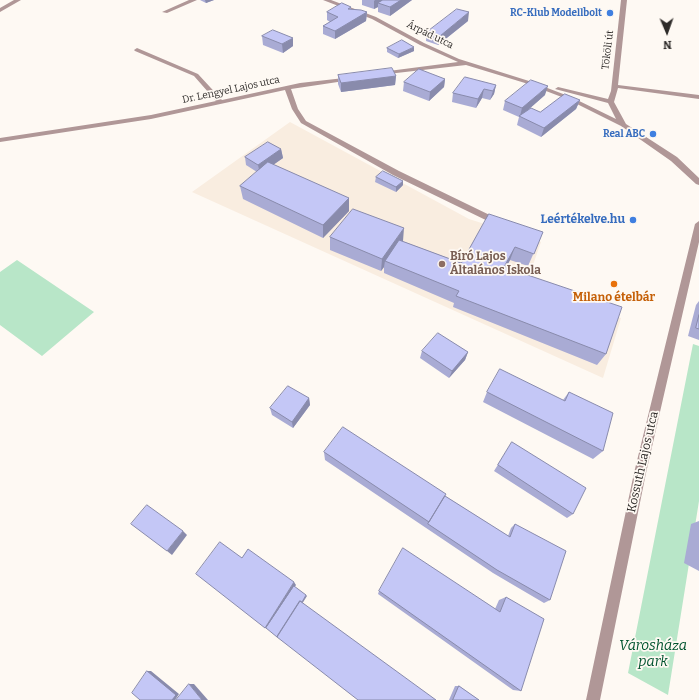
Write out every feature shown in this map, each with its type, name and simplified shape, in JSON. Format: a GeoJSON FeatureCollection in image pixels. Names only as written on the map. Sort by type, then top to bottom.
{"type":"FeatureCollection","features":[{"type":"Feature","properties":{"kind":"street"},"geometry":{"type":"LineString","coordinates":[[0,10],[18,0]]}},
{"type":"Feature","properties":{"kind":"street"},"geometry":{"type":"LineString","coordinates":[[165,12],[194,0]]}},
{"type":"Feature","properties":{"kind":"street","name":"Árpád utca"},"geometry":{"type":"LineString","coordinates":[[326,0],[374,18],[422,44],[466,63],[527,82],[569,98],[623,126],[674,159],[699,182]]}},
{"type":"Feature","properties":{"kind":"street","name":"Tököli út"},"geometry":{"type":"LineString","coordinates":[[610,102],[614,86],[624,0]]}},
{"type":"Feature","properties":{"kind":"street"},"geometry":{"type":"LineString","coordinates":[[137,50],[196,75],[220,102]]}},
{"type":"Feature","properties":{"kind":"street"},"geometry":{"type":"LineString","coordinates":[[373,75],[466,63]]}},
{"type":"Feature","properties":{"kind":"street","name":"Dr. Lengyel Lajos utca"},"geometry":{"type":"LineString","coordinates":[[0,140],[151,117],[287,88],[358,77]]}},
{"type":"Feature","properties":{"kind":"street","name":"Árpád utca"},"geometry":{"type":"LineString","coordinates":[[527,82],[610,102]]}},
{"type":"Feature","properties":{"kind":"street"},"geometry":{"type":"LineString","coordinates":[[614,86],[699,97]]}},
{"type":"Feature","properties":{"kind":"street"},"geometry":{"type":"LineString","coordinates":[[287,88],[295,109],[303,122],[396,172],[506,227]]}},
{"type":"Feature","properties":{"kind":"street"},"geometry":{"type":"LineString","coordinates":[[610,102],[623,126]]}},
{"type":"Feature","properties":{"kind":"street"},"geometry":{"type":"LineString","coordinates":[[597,113],[612,114],[614,110]]}},
{"type":"Feature","properties":{"kind":"street","name":"Kossuth Lajos utca"},"geometry":{"type":"LineString","coordinates":[[593,700],[640,473],[699,224]]}},
{"type":"Feature","properties":{"kind":"shaded area","name":"Bíró Lajos Általános Iskola"},"geometry":{"type":"Polygon","coordinates":[[[290,122],[469,219],[541,242],[526,285],[621,318],[603,378],[192,192],[290,122]]]}},
{"type":"Feature","properties":{"kind":"green space"},"geometry":{"type":"Polygon","coordinates":[[[17,260],[94,312],[42,356],[0,325],[0,272],[17,260]]]}},
{"type":"Feature","properties":{"kind":"green space","name":"Városháza park"},"geometry":{"type":"Polygon","coordinates":[[[693,344],[699,346],[699,501],[668,695],[628,673],[693,344]]]}},
{"type":"Feature","properties":{"kind":"building"},"geometry":{"type":"Polygon","coordinates":[[[383,0],[401,0],[390,7],[378,3],[383,0]]]}},
{"type":"Feature","properties":{"kind":"building"},"geometry":{"type":"Polygon","coordinates":[[[342,3],[351,7],[348,9],[367,12],[335,31],[323,26],[338,17],[327,12],[342,3]]]}},
{"type":"Feature","properties":{"kind":"building"},"geometry":{"type":"Polygon","coordinates":[[[457,9],[469,12],[440,36],[427,32],[457,9]]]}},
{"type":"Feature","properties":{"kind":"building"},"geometry":{"type":"Polygon","coordinates":[[[273,30],[293,38],[282,44],[262,36],[273,30]]]}},
{"type":"Feature","properties":{"kind":"building"},"geometry":{"type":"Polygon","coordinates":[[[402,40],[414,47],[399,54],[387,48],[402,40]]]}},
{"type":"Feature","properties":{"kind":"building"},"geometry":{"type":"Polygon","coordinates":[[[392,68],[396,76],[341,83],[338,75],[392,68]]]}},
{"type":"Feature","properties":{"kind":"building"},"geometry":{"type":"Polygon","coordinates":[[[419,69],[445,79],[430,92],[404,82],[419,69]]]}},
{"type":"Feature","properties":{"kind":"building"},"geometry":{"type":"Polygon","coordinates":[[[465,77],[496,85],[493,91],[484,89],[478,99],[453,93],[465,77]]]}},
{"type":"Feature","properties":{"kind":"building"},"geometry":{"type":"Polygon","coordinates":[[[531,80],[548,86],[522,108],[505,101],[531,80]]]}},
{"type":"Feature","properties":{"kind":"building"},"geometry":{"type":"Polygon","coordinates":[[[565,94],[580,100],[544,128],[519,116],[531,108],[540,112],[565,94]]]}},
{"type":"Feature","properties":{"kind":"building"},"geometry":{"type":"Polygon","coordinates":[[[268,142],[281,149],[258,165],[245,157],[268,142]]]}},
{"type":"Feature","properties":{"kind":"building"},"geometry":{"type":"Polygon","coordinates":[[[268,162],[349,198],[323,225],[240,186],[268,162]]]}},
{"type":"Feature","properties":{"kind":"building"},"geometry":{"type":"Polygon","coordinates":[[[383,171],[403,181],[396,187],[376,177],[383,171]]]}},
{"type":"Feature","properties":{"kind":"building"},"geometry":{"type":"Polygon","coordinates":[[[353,209],[404,228],[382,259],[330,237],[353,209]]]}},
{"type":"Feature","properties":{"kind":"building"},"geometry":{"type":"Polygon","coordinates":[[[489,214],[543,232],[534,254],[515,247],[504,267],[622,307],[606,354],[456,296],[459,291],[385,261],[399,240],[461,263],[489,214]]]}},
{"type":"Feature","properties":{"kind":"building"},"geometry":{"type":"Polygon","coordinates":[[[699,315],[699,329],[696,328],[699,315]]]}},
{"type":"Feature","properties":{"kind":"building"},"geometry":{"type":"Polygon","coordinates":[[[438,333],[468,352],[452,371],[422,351],[438,333]]]}},
{"type":"Feature","properties":{"kind":"building"},"geometry":{"type":"Polygon","coordinates":[[[500,369],[565,401],[569,392],[613,413],[603,451],[487,392],[500,369]]]}},
{"type":"Feature","properties":{"kind":"building"},"geometry":{"type":"Polygon","coordinates":[[[288,386],[309,398],[292,422],[270,408],[288,386]]]}},
{"type":"Feature","properties":{"kind":"building"},"geometry":{"type":"Polygon","coordinates":[[[343,427],[446,494],[429,522],[324,452],[343,427]]]}},
{"type":"Feature","properties":{"kind":"building"},"geometry":{"type":"Polygon","coordinates":[[[512,442],[586,488],[573,514],[498,465],[512,442]]]}},
{"type":"Feature","properties":{"kind":"building"},"geometry":{"type":"Polygon","coordinates":[[[445,496],[510,537],[515,524],[566,551],[550,600],[497,570],[428,524],[445,496]]]}},
{"type":"Feature","properties":{"kind":"building"},"geometry":{"type":"Polygon","coordinates":[[[147,505],[183,531],[167,551],[131,524],[147,505]]]}},
{"type":"Feature","properties":{"kind":"building"},"geometry":{"type":"Polygon","coordinates":[[[220,542],[242,558],[248,549],[294,582],[265,628],[196,574],[220,542]]]}},
{"type":"Feature","properties":{"kind":"building"},"geometry":{"type":"Polygon","coordinates":[[[403,548],[500,612],[506,597],[544,619],[521,691],[379,591],[403,548]]]}},
{"type":"Feature","properties":{"kind":"building"},"geometry":{"type":"Polygon","coordinates":[[[294,586],[306,595],[302,602],[300,601],[277,637],[266,628],[294,586]]]}},
{"type":"Feature","properties":{"kind":"building"},"geometry":{"type":"Polygon","coordinates":[[[300,601],[436,700],[358,700],[277,637],[300,601]]]}},
{"type":"Feature","properties":{"kind":"building"},"geometry":{"type":"Polygon","coordinates":[[[147,671],[176,695],[172,700],[140,700],[132,693],[147,671]]]}},
{"type":"Feature","properties":{"kind":"building"},"geometry":{"type":"Polygon","coordinates":[[[189,684],[202,700],[176,700],[189,684]]]}},
{"type":"Feature","properties":{"kind":"building"},"geometry":{"type":"Polygon","coordinates":[[[459,686],[479,700],[453,700],[459,686]]]}},
{"type":"Feature","properties":{"kind":"place","name":"RC-Klub Modellbolt"},"geometry":{"type":"Point","coordinates":[610,13]}},
{"type":"Feature","properties":{"kind":"place","name":"Real ABC"},"geometry":{"type":"Point","coordinates":[653,134]}},
{"type":"Feature","properties":{"kind":"place","name":"Leértékelve.hu"},"geometry":{"type":"Point","coordinates":[633,220]}},
{"type":"Feature","properties":{"kind":"place","name":"Bíró Lajos Általános Iskola"},"geometry":{"type":"Point","coordinates":[442,264]}},
{"type":"Feature","properties":{"kind":"place","name":"Milano ételbár"},"geometry":{"type":"Point","coordinates":[614,284]}}]}
